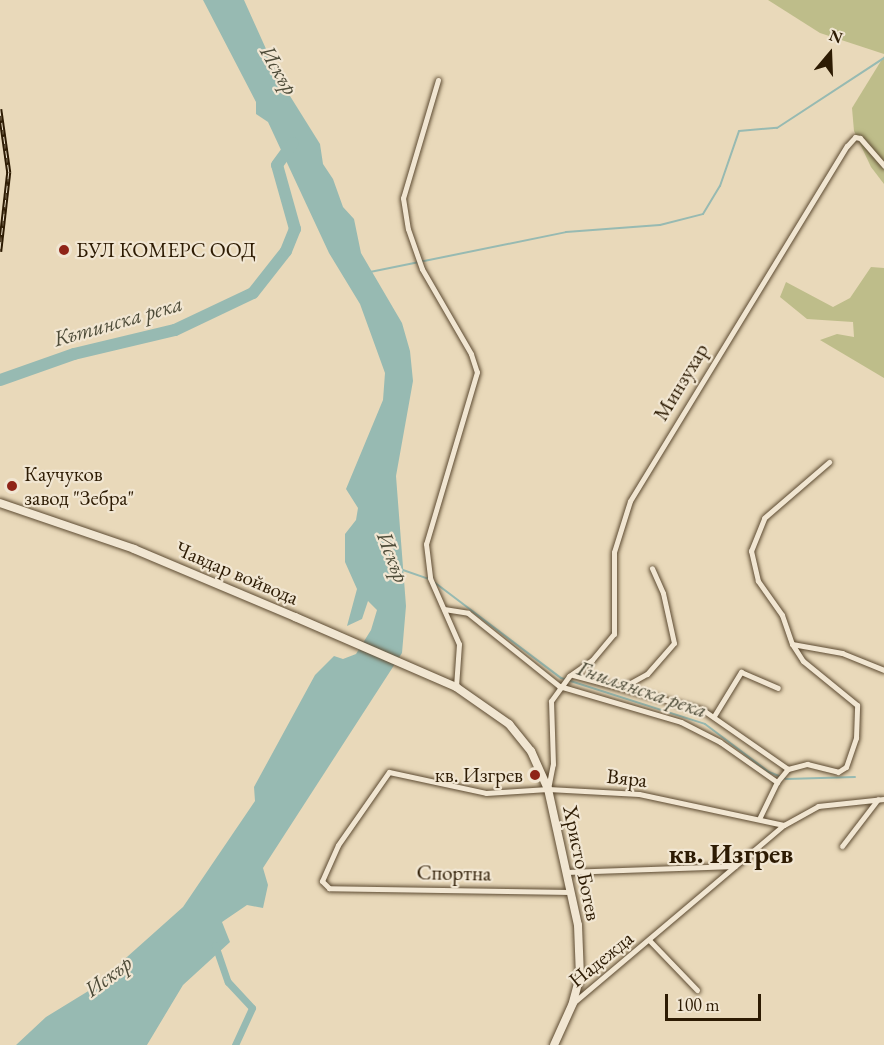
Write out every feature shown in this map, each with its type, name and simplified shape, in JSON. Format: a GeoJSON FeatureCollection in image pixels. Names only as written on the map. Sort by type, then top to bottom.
{"type":"FeatureCollection","features":[{"type":"Feature","properties":{"kind":"street"},"geometry":{"type":"LineString","coordinates":[[438,80],[425,131],[404,186],[404,213],[416,255],[471,354],[477,372],[428,526],[427,563],[459,644],[456,687]]}},
{"type":"Feature","properties":{"kind":"street","name":"Минзухар"},"geometry":{"type":"LineString","coordinates":[[561,685],[570,675],[592,660],[614,634],[612,591],[620,526],[630,501],[719,350],[852,139],[860,138],[884,166]]}},
{"type":"Feature","properties":{"kind":"street"},"geometry":{"type":"LineString","coordinates":[[759,819],[778,781],[786,771],[807,764],[838,772],[846,767],[858,720],[857,705],[847,693],[815,672],[792,644],[782,615],[752,568],[751,552],[764,518],[830,462]]}},
{"type":"Feature","properties":{"kind":"street","name":"Чавдар войвода"},"geometry":{"type":"LineString","coordinates":[[0,503],[134,549],[456,687],[509,724],[531,751],[548,789]]}},
{"type":"Feature","properties":{"kind":"street"},"geometry":{"type":"LineString","coordinates":[[626,686],[647,674],[674,643],[663,592],[652,568]]}},
{"type":"Feature","properties":{"kind":"street"},"geometry":{"type":"LineString","coordinates":[[444,609],[468,613],[561,685],[681,722],[720,742],[778,781]]}},
{"type":"Feature","properties":{"kind":"street"},"geometry":{"type":"LineString","coordinates":[[792,644],[842,653],[884,670]]}},
{"type":"Feature","properties":{"kind":"street"},"geometry":{"type":"LineString","coordinates":[[714,716],[741,672],[778,688]]}},
{"type":"Feature","properties":{"kind":"street"},"geometry":{"type":"LineString","coordinates":[[570,675],[626,686],[689,704],[714,716],[786,771]]}},
{"type":"Feature","properties":{"kind":"street","name":"Христо Ботев"},"geometry":{"type":"LineString","coordinates":[[554,1045],[573,1003],[581,958],[571,892],[548,789],[554,764],[551,701],[561,685]]}},
{"type":"Feature","properties":{"kind":"street","name":"Вяра"},"geometry":{"type":"LineString","coordinates":[[336,889],[323,886],[326,865],[384,774],[396,772],[465,791],[508,793],[548,789],[639,794],[783,825]]}},
{"type":"Feature","properties":{"kind":"street"},"geometry":{"type":"LineString","coordinates":[[842,846],[881,799]]}},
{"type":"Feature","properties":{"kind":"street","name":"Надежда"},"geometry":{"type":"LineString","coordinates":[[573,1003],[650,941],[783,825],[818,806],[881,799]]}},
{"type":"Feature","properties":{"kind":"street"},"geometry":{"type":"LineString","coordinates":[[566,872],[735,866]]}},
{"type":"Feature","properties":{"kind":"street","name":"Спортна"},"geometry":{"type":"LineString","coordinates":[[336,889],[571,892]]}},
{"type":"Feature","properties":{"kind":"street","name":"Надежда"},"geometry":{"type":"LineString","coordinates":[[650,941],[697,990]]}},
{"type":"Feature","properties":{"kind":"shaded area"},"geometry":{"type":"Polygon","coordinates":[[[768,0],[884,0],[884,54],[820,33],[768,0]]]}},
{"type":"Feature","properties":{"kind":"shaded area"},"geometry":{"type":"Polygon","coordinates":[[[884,56],[884,184],[871,167],[854,131],[852,108],[884,56]]]}},
{"type":"Feature","properties":{"kind":"shaded area"},"geometry":{"type":"Polygon","coordinates":[[[871,267],[884,268],[884,378],[820,340],[837,334],[854,337],[853,322],[807,319],[780,297],[786,282],[833,307],[850,298],[871,267]]]}},
{"type":"Feature","properties":{"kind":"water","name":"Искър"},"geometry":{"type":"Polygon","coordinates":[[[203,0],[244,0],[280,80],[320,144],[323,164],[333,179],[343,207],[354,219],[361,253],[402,323],[410,351],[413,381],[396,476],[406,606],[402,653],[263,868],[268,885],[263,908],[247,905],[222,922],[230,942],[183,985],[147,1045],[16,1045],[46,1017],[90,990],[183,907],[255,801],[254,787],[315,675],[334,656],[343,659],[356,654],[371,630],[377,610],[368,601],[362,619],[347,626],[357,589],[345,562],[345,534],[356,520],[358,508],[346,489],[383,400],[385,373],[360,304],[329,253],[268,122],[256,114],[256,102],[203,0]]]}},
{"type":"Feature","properties":{"kind":"waterway"},"geometry":{"type":"LineString","coordinates":[[370,272],[566,232],[660,225],[703,214],[720,186],[739,131],[777,128],[884,58]]}},
{"type":"Feature","properties":{"kind":"waterway","name":"Кътинска река"},"geometry":{"type":"LineString","coordinates":[[0,380],[74,354],[175,330],[253,293],[286,251],[295,229],[277,165],[293,143]]}},
{"type":"Feature","properties":{"kind":"waterway","name":"Гнилянска река"},"geometry":{"type":"LineString","coordinates":[[400,569],[429,579]]}},
{"type":"Feature","properties":{"kind":"waterway","name":"Гнилянска река"},"geometry":{"type":"LineString","coordinates":[[434,582],[561,678],[705,724],[769,772],[786,779],[855,777]]}},
{"type":"Feature","properties":{"kind":"waterway"},"geometry":{"type":"LineString","coordinates":[[215,945],[228,982],[252,1008],[235,1045]]}},
{"type":"Feature","properties":{"kind":"railway"},"geometry":{"type":"LineString","coordinates":[[0,109],[9,172],[0,251]]}},
{"type":"Feature","properties":{"kind":"place","name":"БУЛ КОМЕРС ООД"},"geometry":{"type":"Point","coordinates":[64,250]}},
{"type":"Feature","properties":{"kind":"place","name":"Каучуков завод \"Зебра\""},"geometry":{"type":"Point","coordinates":[12,486]}},
{"type":"Feature","properties":{"kind":"place","name":"кв. Изгрев"},"geometry":{"type":"Point","coordinates":[535,775]}},
{"type":"Feature","properties":{"kind":"district","name":"кв. Изгрев"},"geometry":{"type":"Point","coordinates":[731,854]}}]}
